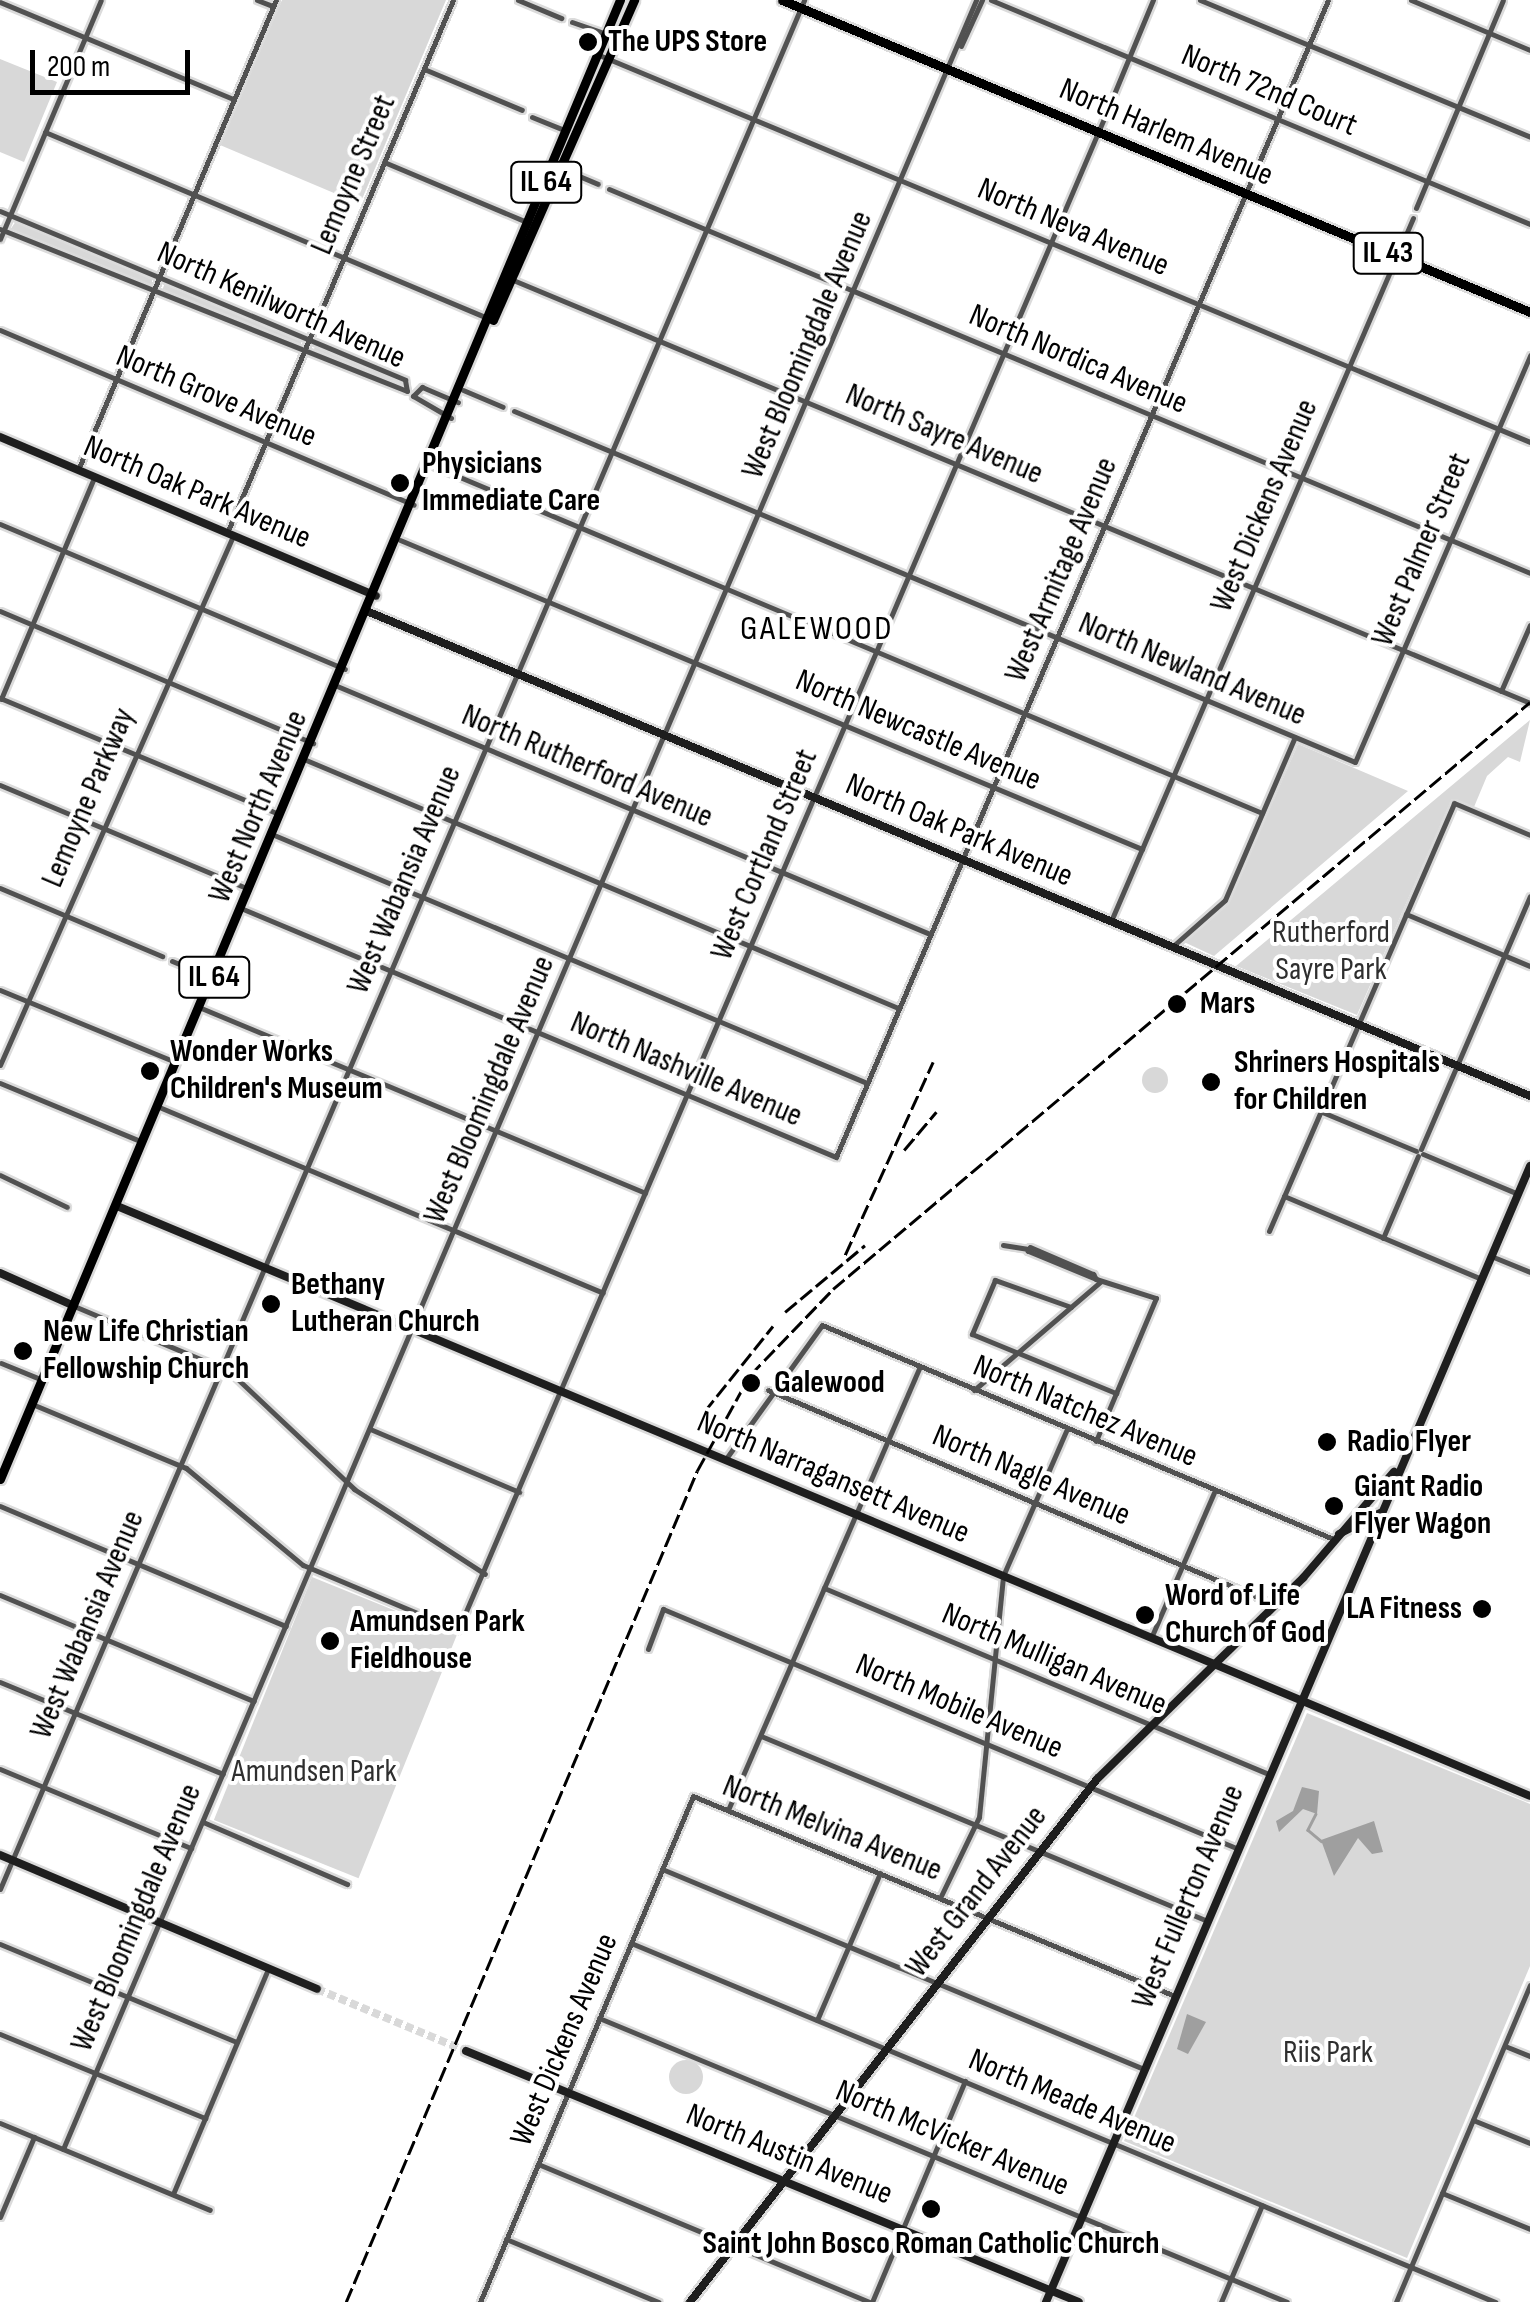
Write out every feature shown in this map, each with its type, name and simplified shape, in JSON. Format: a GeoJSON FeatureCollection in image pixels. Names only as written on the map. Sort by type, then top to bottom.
{"type":"FeatureCollection","features":[{"type":"Feature","properties":{"kind":"main road","name":"West North Avenue"},"geometry":{"type":"LineString","coordinates":[[604,57],[603,36],[620,0]]}},
{"type":"Feature","properties":{"kind":"main road","name":"West North Avenue"},"geometry":{"type":"LineString","coordinates":[[0,1479],[4,1457],[32,1404],[117,1206],[604,57],[634,0]]}},
{"type":"Feature","properties":{"kind":"main road","name":"North Harlem Avenue"},"geometry":{"type":"LineString","coordinates":[[782,0],[803,4],[949,70],[1530,312]]}},
{"type":"Feature","properties":{"kind":"street"},"geometry":{"type":"LineString","coordinates":[[0,239],[101,0]]}},
{"type":"Feature","properties":{"kind":"street"},"geometry":{"type":"LineString","coordinates":[[78,470],[274,3],[257,0]]}},
{"type":"Feature","properties":{"kind":"street","name":"Lemoyne Street"},"geometry":{"type":"LineString","coordinates":[[227,533],[453,0]]}},
{"type":"Feature","properties":{"kind":"street"},"geometry":{"type":"LineString","coordinates":[[518,0],[561,18]]}},
{"type":"Feature","properties":{"kind":"street","name":"West Bloomingdale Avenue"},"geometry":{"type":"LineString","coordinates":[[64,2149],[980,0]]}},
{"type":"Feature","properties":{"kind":"street","name":"North 72nd Court"},"geometry":{"type":"LineString","coordinates":[[991,0],[1530,224]]}},
{"type":"Feature","properties":{"kind":"street","name":"West Cortland Street"},"geometry":{"type":"LineString","coordinates":[[310,1569],[458,1630],[1154,0]]}},
{"type":"Feature","properties":{"kind":"street"},"geometry":{"type":"LineString","coordinates":[[1200,0],[1530,138]]}},
{"type":"Feature","properties":{"kind":"street","name":"West Armitage Avenue"},"geometry":{"type":"LineString","coordinates":[[836,1157],[1328,0]]}},
{"type":"Feature","properties":{"kind":"street"},"geometry":{"type":"LineString","coordinates":[[1411,0],[1530,50]]}},
{"type":"Feature","properties":{"kind":"street"},"geometry":{"type":"LineString","coordinates":[[1416,208],[1503,0]]}},
{"type":"Feature","properties":{"kind":"street"},"geometry":{"type":"LineString","coordinates":[[0,2],[234,99]]}},
{"type":"Feature","properties":{"kind":"street","name":"West Wabansia Avenue"},"geometry":{"type":"LineString","coordinates":[[0,1888],[803,4]]}},
{"type":"Feature","properties":{"kind":"street"},"geometry":{"type":"LineString","coordinates":[[572,22],[603,36]]}},
{"type":"Feature","properties":{"kind":"street","name":"North Neva Avenue"},"geometry":{"type":"LineString","coordinates":[[604,57],[1530,442]]}},
{"type":"Feature","properties":{"kind":"street"},"geometry":{"type":"LineString","coordinates":[[424,69],[522,110]]}},
{"type":"Feature","properties":{"kind":"street"},"geometry":{"type":"LineString","coordinates":[[532,116],[572,133]]}},
{"type":"Feature","properties":{"kind":"street"},"geometry":{"type":"LineString","coordinates":[[45,132],[492,320]]}},
{"type":"Feature","properties":{"kind":"street"},"geometry":{"type":"LineString","coordinates":[[384,162],[534,224]]}},
{"type":"Feature","properties":{"kind":"street"},"geometry":{"type":"LineString","coordinates":[[558,167],[598,184]]}},
{"type":"Feature","properties":{"kind":"street","name":"North Nordica Avenue"},"geometry":{"type":"LineString","coordinates":[[608,188],[1530,573]]}},
{"type":"Feature","properties":{"kind":"street","name":"North Kenilworth Avenue"},"geometry":{"type":"LineString","coordinates":[[0,211],[405,380],[407,391],[302,354],[2,230]]}},
{"type":"Feature","properties":{"kind":"street","name":"West Dickens Avenue"},"geometry":{"type":"LineString","coordinates":[[1111,922],[1413,218]]}},
{"type":"Feature","properties":{"kind":"street","name":"North Sayre Avenue"},"geometry":{"type":"LineString","coordinates":[[511,279],[1530,704]]}},
{"type":"Feature","properties":{"kind":"street","name":"North Grove Avenue"},"geometry":{"type":"LineString","coordinates":[[0,330],[414,505]]}},
{"type":"Feature","properties":{"kind":"street","name":"West Palmer Street"},"geometry":{"type":"LineString","coordinates":[[1355,762],[1530,355]]}},
{"type":"Feature","properties":{"kind":"street"},"geometry":{"type":"LineString","coordinates":[[463,390],[504,407]]}},
{"type":"Feature","properties":{"kind":"street","name":"North Kenilworth Avenue"},"geometry":{"type":"LineString","coordinates":[[451,418],[415,392],[458,402]]}},
{"type":"Feature","properties":{"kind":"street","name":"North Newland Avenue"},"geometry":{"type":"LineString","coordinates":[[514,411],[1355,762]]}},
{"type":"Feature","properties":{"kind":"street","name":"North Oak Park Avenue"},"geometry":{"type":"LineString","coordinates":[[0,437],[376,596]]}},
{"type":"Feature","properties":{"kind":"street"},"geometry":{"type":"LineString","coordinates":[[431,465],[1262,813]]}},
{"type":"Feature","properties":{"kind":"street"},"geometry":{"type":"LineString","coordinates":[[95,478],[0,699],[282,816]]}},
{"type":"Feature","properties":{"kind":"street"},"geometry":{"type":"LineString","coordinates":[[0,524],[344,669]]}},
{"type":"Feature","properties":{"kind":"street","name":"Lemoyne Parkway"},"geometry":{"type":"LineString","coordinates":[[0,1065],[227,533]]}},
{"type":"Feature","properties":{"kind":"street","name":"Lemoyne Parkway"},"geometry":{"type":"LineString","coordinates":[[221,548],[227,533]]}},
{"type":"Feature","properties":{"kind":"street","name":"North Newcastle Avenue"},"geometry":{"type":"LineString","coordinates":[[400,540],[1142,849]]}},
{"type":"Feature","properties":{"kind":"street"},"geometry":{"type":"LineString","coordinates":[[0,611],[314,742]]}},
{"type":"Feature","properties":{"kind":"street","name":"North Oak Park Avenue"},"geometry":{"type":"LineString","coordinates":[[369,612],[1530,1096]]}},
{"type":"Feature","properties":{"kind":"street"},"geometry":{"type":"LineString","coordinates":[[1502,692],[1530,626]]}},
{"type":"Feature","properties":{"kind":"street","name":"North Rutherford Avenue"},"geometry":{"type":"LineString","coordinates":[[337,686],[931,934]]}},
{"type":"Feature","properties":{"kind":"street"},"geometry":{"type":"LineString","coordinates":[[1172,947],[1225,900],[1295,737]]}},
{"type":"Feature","properties":{"kind":"street"},"geometry":{"type":"LineString","coordinates":[[306,760],[899,1008]]}},
{"type":"Feature","properties":{"kind":"street"},"geometry":{"type":"LineString","coordinates":[[0,785],[251,890]]}},
{"type":"Feature","properties":{"kind":"street"},"geometry":{"type":"LineString","coordinates":[[1269,1231],[1454,803],[1530,834]]}},
{"type":"Feature","properties":{"kind":"street"},"geometry":{"type":"LineString","coordinates":[[274,835],[867,1083]]}},
{"type":"Feature","properties":{"kind":"street"},"geometry":{"type":"LineString","coordinates":[[0,888],[162,956]]}},
{"type":"Feature","properties":{"kind":"street"},"geometry":{"type":"LineString","coordinates":[[1383,1238],[1530,896]]}},
{"type":"Feature","properties":{"kind":"street","name":"North Nashville Avenue"},"geometry":{"type":"LineString","coordinates":[[243,909],[836,1157]]}},
{"type":"Feature","properties":{"kind":"street"},"geometry":{"type":"LineString","coordinates":[[1406,914],[1530,966]]}},
{"type":"Feature","properties":{"kind":"street"},"geometry":{"type":"LineString","coordinates":[[172,960],[214,978]]}},
{"type":"Feature","properties":{"kind":"street"},"geometry":{"type":"LineString","coordinates":[[0,990],[177,1063]]}},
{"type":"Feature","properties":{"kind":"street"},"geometry":{"type":"LineString","coordinates":[[200,1008],[645,1193]]}},
{"type":"Feature","properties":{"kind":"street"},"geometry":{"type":"LineString","coordinates":[[0,1082],[144,1142]]}},
{"type":"Feature","properties":{"kind":"street"},"geometry":{"type":"LineString","coordinates":[[159,1107],[603,1293]]}},
{"type":"Feature","properties":{"kind":"street"},"geometry":{"type":"LineString","coordinates":[[1321,1112],[1518,1194]]}},
{"type":"Feature","properties":{"kind":"street","name":"West Grand Avenue"},"geometry":{"type":"LineString","coordinates":[[1331,1538],[1380,1513],[1518,1194],[1527,1183],[1530,1166]]}},
{"type":"Feature","properties":{"kind":"street"},"geometry":{"type":"LineString","coordinates":[[0,1176],[67,1207]]}},
{"type":"Feature","properties":{"kind":"street"},"geometry":{"type":"LineString","coordinates":[[1284,1196],[1481,1279]]}},
{"type":"Feature","properties":{"kind":"street","name":"North Narragansett Avenue"},"geometry":{"type":"LineString","coordinates":[[117,1206],[1530,1796]]}},
{"type":"Feature","properties":{"kind":"street"},"geometry":{"type":"LineString","coordinates":[[1003,1244],[1027,1249],[1098,1280],[1156,1298],[1096,1441]]}},
{"type":"Feature","properties":{"kind":"street"},"geometry":{"type":"LineString","coordinates":[[1491,1256],[1530,1272]]}},
{"type":"Feature","properties":{"kind":"street"},"geometry":{"type":"LineString","coordinates":[[0,1273],[222,1367],[347,1483],[485,1574]]}},
{"type":"Feature","properties":{"kind":"street"},"geometry":{"type":"LineString","coordinates":[[1070,1307],[995,1280],[972,1334],[1115,1396]]}},
{"type":"Feature","properties":{"kind":"street"},"geometry":{"type":"LineString","coordinates":[[974,1390],[1098,1280]]}},
{"type":"Feature","properties":{"kind":"street","name":"North Natchez Avenue"},"geometry":{"type":"LineString","coordinates":[[768,1390],[822,1325],[1331,1538]]}},
{"type":"Feature","properties":{"kind":"street"},"geometry":{"type":"LineString","coordinates":[[1,1363],[42,1380]]}},
{"type":"Feature","properties":{"kind":"street"},"geometry":{"type":"LineString","coordinates":[[728,1810],[919,1367]]}},
{"type":"Feature","properties":{"kind":"street"},"geometry":{"type":"LineString","coordinates":[[725,1460],[768,1390]]}},
{"type":"Feature","properties":{"kind":"street","name":"North Nagle Avenue"},"geometry":{"type":"LineString","coordinates":[[768,1390],[1276,1606]]}},
{"type":"Feature","properties":{"kind":"street"},"geometry":{"type":"LineString","coordinates":[[32,1404],[180,1466],[310,1569]]}},
{"type":"Feature","properties":{"kind":"street"},"geometry":{"type":"LineString","coordinates":[[370,1430],[519,1492]]}},
{"type":"Feature","properties":{"kind":"street"},"geometry":{"type":"LineString","coordinates":[[940,1898],[976,1826],[1003,1576],[1067,1430]]}},
{"type":"Feature","properties":{"kind":"street","name":"West Grand Avenue"},"geometry":{"type":"LineString","coordinates":[[690,2302],[1091,1786],[1276,1606],[1402,1460]]}},
{"type":"Feature","properties":{"kind":"street"},"geometry":{"type":"LineString","coordinates":[[1152,1638],[1215,1490]]}},
{"type":"Feature","properties":{"kind":"street"},"geometry":{"type":"LineString","coordinates":[[0,1506],[286,1626]]}},
{"type":"Feature","properties":{"kind":"street","name":"West Fullerton Avenue"},"geometry":{"type":"LineString","coordinates":[[1046,2302],[1380,1513]]}},
{"type":"Feature","properties":{"kind":"street"},"geometry":{"type":"LineString","coordinates":[[1348,1530],[1365,1547]]}},
{"type":"Feature","properties":{"kind":"street","name":"North Mulligan Avenue"},"geometry":{"type":"LineString","coordinates":[[824,1588],[1268,1774]]}},
{"type":"Feature","properties":{"kind":"street"},"geometry":{"type":"LineString","coordinates":[[0,1595],[254,1701]]}},
{"type":"Feature","properties":{"kind":"street","name":"North Mobile Avenue"},"geometry":{"type":"LineString","coordinates":[[648,1649],[663,1609],[1236,1848]]}},
{"type":"Feature","properties":{"kind":"street"},"geometry":{"type":"LineString","coordinates":[[0,1682],[223,1774]]}},
{"type":"Feature","properties":{"kind":"street"},"geometry":{"type":"LineString","coordinates":[[760,1736],[1206,1920]]}},
{"type":"Feature","properties":{"kind":"street"},"geometry":{"type":"LineString","coordinates":[[0,1768],[192,1848]]}},
{"type":"Feature","properties":{"kind":"street","name":"West Dickens Avenue"},"geometry":{"type":"LineString","coordinates":[[480,2302],[693,1796]]}},
{"type":"Feature","properties":{"kind":"street","name":"North Melvina Avenue"},"geometry":{"type":"LineString","coordinates":[[693,1796],[1175,1996]]}},
{"type":"Feature","properties":{"kind":"street"},"geometry":{"type":"LineString","coordinates":[[202,1822],[348,1884]]}},
{"type":"Feature","properties":{"kind":"street"},"geometry":{"type":"LineString","coordinates":[[0,1855],[318,1986]]}},
{"type":"Feature","properties":{"kind":"street"},"geometry":{"type":"LineString","coordinates":[[662,1869],[1144,2069]]}},
{"type":"Feature","properties":{"kind":"street"},"geometry":{"type":"LineString","coordinates":[[817,2020],[880,1873]]}},
{"type":"Feature","properties":{"kind":"street","name":"North Meade Avenue"},"geometry":{"type":"LineString","coordinates":[[631,1943],[1496,2302]]}},
{"type":"Feature","properties":{"kind":"street"},"geometry":{"type":"LineString","coordinates":[[0,1944],[237,2042]]}},
{"type":"Feature","properties":{"kind":"street"},"geometry":{"type":"LineString","coordinates":[[173,2194],[269,1967]]}},
{"type":"Feature","properties":{"kind":"street"},"geometry":{"type":"LineString","coordinates":[[1396,2302],[1530,1985]]}},
{"type":"Feature","properties":{"kind":"street","name":"North McVicker Avenue"},"geometry":{"type":"LineString","coordinates":[[599,2018],[1287,2302]]}},
{"type":"Feature","properties":{"kind":"street"},"geometry":{"type":"LineString","coordinates":[[0,2034],[205,2118]]}},
{"type":"Feature","properties":{"kind":"street"},"geometry":{"type":"LineString","coordinates":[[1505,2045],[1530,2056]]}},
{"type":"Feature","properties":{"kind":"street","name":"North Austin Avenue"},"geometry":{"type":"LineString","coordinates":[[466,2048],[1079,2302]]}},
{"type":"Feature","properties":{"kind":"street"},"geometry":{"type":"LineString","coordinates":[[538,2164],[870,2302],[965,2082]]}},
{"type":"Feature","properties":{"kind":"street"},"geometry":{"type":"LineString","coordinates":[[1473,2120],[1530,2143]]}},
{"type":"Feature","properties":{"kind":"street"},"geometry":{"type":"LineString","coordinates":[[0,2122],[210,2210]]}},
{"type":"Feature","properties":{"kind":"street"},"geometry":{"type":"LineString","coordinates":[[0,2218],[34,2137]]}},
{"type":"Feature","properties":{"kind":"street"},"geometry":{"type":"LineString","coordinates":[[1442,2193],[1530,2230]]}},
{"type":"Feature","properties":{"kind":"street"},"geometry":{"type":"LineString","coordinates":[[1221,2302],[1262,2205]]}},
{"type":"Feature","properties":{"kind":"street"},"geometry":{"type":"LineString","coordinates":[[506,2239],[658,2302]]}},
{"type":"Feature","properties":{"kind":"green space"},"geometry":{"type":"Polygon","coordinates":[[[282,0],[446,0],[360,204],[220,145],[282,0]]]}},
{"type":"Feature","properties":{"kind":"green space"},"geometry":{"type":"Polygon","coordinates":[[[0,59],[57,82],[24,162],[0,152],[0,59]]]}},
{"type":"Feature","properties":{"kind":"green space"},"geometry":{"type":"Polygon","coordinates":[[[16,221],[152,278],[152,286],[10,230],[16,221]]]}},
{"type":"Feature","properties":{"kind":"green space"},"geometry":{"type":"Polygon","coordinates":[[[165,283],[301,340],[301,348],[161,293],[165,283]]]}},
{"type":"Feature","properties":{"kind":"green space"},"geometry":{"type":"Polygon","coordinates":[[[316,345],[404,383],[405,391],[311,355],[316,345]]]}},
{"type":"Feature","properties":{"kind":"green space","name":"Rutherford Sayre Park"},"geometry":{"type":"Polygon","coordinates":[[[1530,720],[1520,762],[1508,757],[1487,776],[1474,807],[1452,799],[1357,1015],[1236,966],[1530,720]]]}},
{"type":"Feature","properties":{"kind":"green space","name":"Rutherford Sayre Park"},"geometry":{"type":"Polygon","coordinates":[[[1298,744],[1408,791],[1214,956],[1184,942],[1228,904],[1298,744]]]}},
{"type":"Feature","properties":{"kind":"green space"},"geometry":{"type":"Polygon","coordinates":[[[1155,1067],[1164,1071],[1168,1080],[1164,1089],[1155,1093],[1146,1089],[1142,1080],[1146,1071],[1155,1067]]]}},
{"type":"Feature","properties":{"kind":"green space","name":"Amundsen Park"},"geometry":{"type":"Polygon","coordinates":[[[312,1577],[457,1635],[358,1878],[214,1820],[312,1577]]]}},
{"type":"Feature","properties":{"kind":"green space","name":"Riis Park"},"geometry":{"type":"Polygon","coordinates":[[[1307,1713],[1530,1804],[1530,1966],[1407,2258],[1124,2141],[1307,1713]]]}},
{"type":"Feature","properties":{"kind":"green space"},"geometry":{"type":"Polygon","coordinates":[[[686,2060],[698,2065],[703,2077],[698,2089],[686,2094],[674,2089],[669,2077],[674,2065],[686,2060]]]}},
{"type":"Feature","properties":{"kind":"shaded area"},"geometry":{"type":"Polygon","coordinates":[[[1302,1787],[1319,1791],[1317,1814],[1303,1809],[1279,1832],[1276,1821],[1293,1811],[1302,1787]]]}},
{"type":"Feature","properties":{"kind":"shaded area"},"geometry":{"type":"Polygon","coordinates":[[[1374,1821],[1383,1852],[1372,1854],[1358,1838],[1334,1876],[1321,1840],[1374,1821]]]}},
{"type":"Feature","properties":{"kind":"shaded area"},"geometry":{"type":"Polygon","coordinates":[[[1187,2014],[1206,2022],[1188,2054],[1177,2049],[1187,2014]]]}},
{"type":"Feature","properties":{"kind":"waterway"},"geometry":{"type":"LineString","coordinates":[[1316,1814],[1308,1830],[1321,1841]]}},
{"type":"Feature","properties":{"kind":"tunnel"},"geometry":{"type":"LineString","coordinates":[[317,1989],[466,2051]]}},
{"type":"Feature","properties":{"kind":"railway"},"geometry":{"type":"LineString","coordinates":[[346,2302],[697,1471],[750,1375],[833,1289],[1530,702]]}},
{"type":"Feature","properties":{"kind":"railway"},"geometry":{"type":"LineString","coordinates":[[845,1255],[933,1062]]}},
{"type":"Feature","properties":{"kind":"railway"},"geometry":{"type":"LineString","coordinates":[[904,1150],[936,1112]]}},
{"type":"Feature","properties":{"kind":"railway"},"geometry":{"type":"LineString","coordinates":[[785,1312],[865,1245]]}},
{"type":"Feature","properties":{"kind":"railway"},"geometry":{"type":"LineString","coordinates":[[704,1412],[773,1326]]}},
{"type":"Feature","properties":{"kind":"place","name":"The UPS Store"},"geometry":{"type":"Point","coordinates":[588,42]}},
{"type":"Feature","properties":{"kind":"place","name":"Physicians Immediate Care"},"geometry":{"type":"Point","coordinates":[400,483]}},
{"type":"Feature","properties":{"kind":"place","name":"Mars"},"geometry":{"type":"Point","coordinates":[1177,1004]}},
{"type":"Feature","properties":{"kind":"place","name":"Wonder Works Children's Museum"},"geometry":{"type":"Point","coordinates":[150,1071]}},
{"type":"Feature","properties":{"kind":"place","name":"Shriners Hospitals for Children"},"geometry":{"type":"Point","coordinates":[1211,1082]}},
{"type":"Feature","properties":{"kind":"place","name":"Bethany Lutheran Church"},"geometry":{"type":"Point","coordinates":[271,1304]}},
{"type":"Feature","properties":{"kind":"place","name":"New Life Christian Fellowship Church"},"geometry":{"type":"Point","coordinates":[23,1351]}},
{"type":"Feature","properties":{"kind":"place","name":"Galewood"},"geometry":{"type":"Point","coordinates":[751,1383]}},
{"type":"Feature","properties":{"kind":"place","name":"Radio Flyer"},"geometry":{"type":"Point","coordinates":[1327,1442]}},
{"type":"Feature","properties":{"kind":"place","name":"Giant Radio Flyer Wagon"},"geometry":{"type":"Point","coordinates":[1334,1506]}},
{"type":"Feature","properties":{"kind":"place","name":"LA Fitness"},"geometry":{"type":"Point","coordinates":[1482,1609]}},
{"type":"Feature","properties":{"kind":"place","name":"Word of Life Church of God"},"geometry":{"type":"Point","coordinates":[1145,1615]}},
{"type":"Feature","properties":{"kind":"place","name":"Amundsen Park Fieldhouse"},"geometry":{"type":"Point","coordinates":[330,1641]}},
{"type":"Feature","properties":{"kind":"place","name":"Saint John Bosco Roman Catholic Church"},"geometry":{"type":"Point","coordinates":[931,2209]}},
{"type":"Feature","properties":{"kind":"district","name":"GALEWOOD"},"geometry":{"type":"Point","coordinates":[817,629]}}]}
